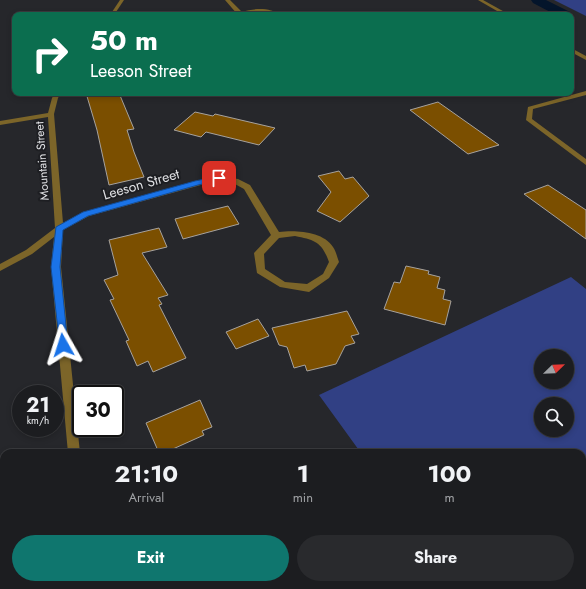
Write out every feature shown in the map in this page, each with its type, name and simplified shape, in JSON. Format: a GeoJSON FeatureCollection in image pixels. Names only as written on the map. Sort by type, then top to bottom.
{"type":"FeatureCollection","features":[{"type":"Feature","properties":{"kind":"street"},"geometry":{"type":"LineString","coordinates":[[114,12],[122,0]]}},
{"type":"Feature","properties":{"kind":"street"},"geometry":{"type":"LineString","coordinates":[[227,0],[239,12]]}},
{"type":"Feature","properties":{"kind":"street"},"geometry":{"type":"LineString","coordinates":[[480,0],[502,12]]}},
{"type":"Feature","properties":{"kind":"street"},"geometry":{"type":"LineString","coordinates":[[252,12],[262,10],[272,12]]}},
{"type":"Feature","properties":{"kind":"street"},"geometry":{"type":"LineString","coordinates":[[574,52],[586,58]]}},
{"type":"Feature","properties":{"kind":"street"},"geometry":{"type":"LineString","coordinates":[[586,93],[530,108],[529,120],[586,163]]}},
{"type":"Feature","properties":{"kind":"street","name":"Mountain Street"},"geometry":{"type":"LineString","coordinates":[[56,96],[51,114],[59,229],[56,267],[74,449]]}},
{"type":"Feature","properties":{"kind":"street"},"geometry":{"type":"LineString","coordinates":[[0,123],[51,114]]}},
{"type":"Feature","properties":{"kind":"street","name":"Leeson Street"},"geometry":{"type":"LineString","coordinates":[[0,268],[30,252],[59,229],[86,214],[219,178],[235,181],[247,186],[276,235]]}},
{"type":"Feature","properties":{"kind":"street"},"geometry":{"type":"LineString","coordinates":[[295,233],[314,238],[329,248],[334,262],[326,276],[309,288],[282,285],[260,271],[259,253],[276,235],[295,233]]}},
{"type":"Feature","properties":{"kind":"shaded area"},"geometry":{"type":"Polygon","coordinates":[[[554,0],[586,0],[586,16],[554,0]]]}},
{"type":"Feature","properties":{"kind":"shaded area"},"geometry":{"type":"Polygon","coordinates":[[[571,277],[586,289],[586,449],[358,449],[319,395],[571,277]]]}},
{"type":"Feature","properties":{"kind":"building"},"geometry":{"type":"Polygon","coordinates":[[[87,96],[120,96],[134,129],[127,130],[144,177],[109,185],[97,130],[87,96]]]}},
{"type":"Feature","properties":{"kind":"building"},"geometry":{"type":"Polygon","coordinates":[[[438,102],[499,145],[468,154],[410,110],[438,102]]]}},
{"type":"Feature","properties":{"kind":"building"},"geometry":{"type":"Polygon","coordinates":[[[195,112],[213,116],[215,114],[275,128],[259,145],[206,132],[201,137],[174,130],[195,112]]]}},
{"type":"Feature","properties":{"kind":"building"},"geometry":{"type":"Polygon","coordinates":[[[339,171],[345,179],[353,177],[369,196],[340,222],[317,211],[331,192],[318,176],[339,171]]]}},
{"type":"Feature","properties":{"kind":"building"},"geometry":{"type":"Polygon","coordinates":[[[548,185],[586,210],[586,239],[524,194],[548,185]]]}},
{"type":"Feature","properties":{"kind":"building"},"geometry":{"type":"Polygon","coordinates":[[[228,206],[239,224],[183,239],[175,219],[228,206]]]}},
{"type":"Feature","properties":{"kind":"building"},"geometry":{"type":"Polygon","coordinates":[[[159,228],[167,247],[142,253],[168,295],[158,298],[162,304],[159,305],[186,358],[153,372],[148,361],[137,366],[126,341],[129,340],[110,300],[114,299],[104,280],[118,275],[109,240],[159,228]]]}},
{"type":"Feature","properties":{"kind":"building"},"geometry":{"type":"Polygon","coordinates":[[[406,266],[429,271],[428,274],[440,277],[437,288],[445,290],[443,299],[451,301],[445,325],[384,309],[394,282],[400,283],[406,266]]]}},
{"type":"Feature","properties":{"kind":"building"},"geometry":{"type":"Polygon","coordinates":[[[347,311],[359,334],[351,336],[355,343],[345,346],[336,364],[307,371],[305,365],[294,368],[287,347],[279,345],[272,328],[347,311]]]}},
{"type":"Feature","properties":{"kind":"building"},"geometry":{"type":"Polygon","coordinates":[[[258,319],[269,336],[236,349],[226,332],[258,319]]]}},
{"type":"Feature","properties":{"kind":"building"},"geometry":{"type":"Polygon","coordinates":[[[200,400],[212,427],[202,431],[204,435],[173,449],[157,449],[146,423],[200,400]]]}},
{"type":"Feature","properties":{"kind":"waterway"},"geometry":{"type":"LineString","coordinates":[[537,0],[560,12]]}},
{"type":"Feature","properties":{"kind":"route"},"geometry":{"type":"LineString","coordinates":[[63,345],[56,267],[59,229],[86,214],[219,178]]}}]}
